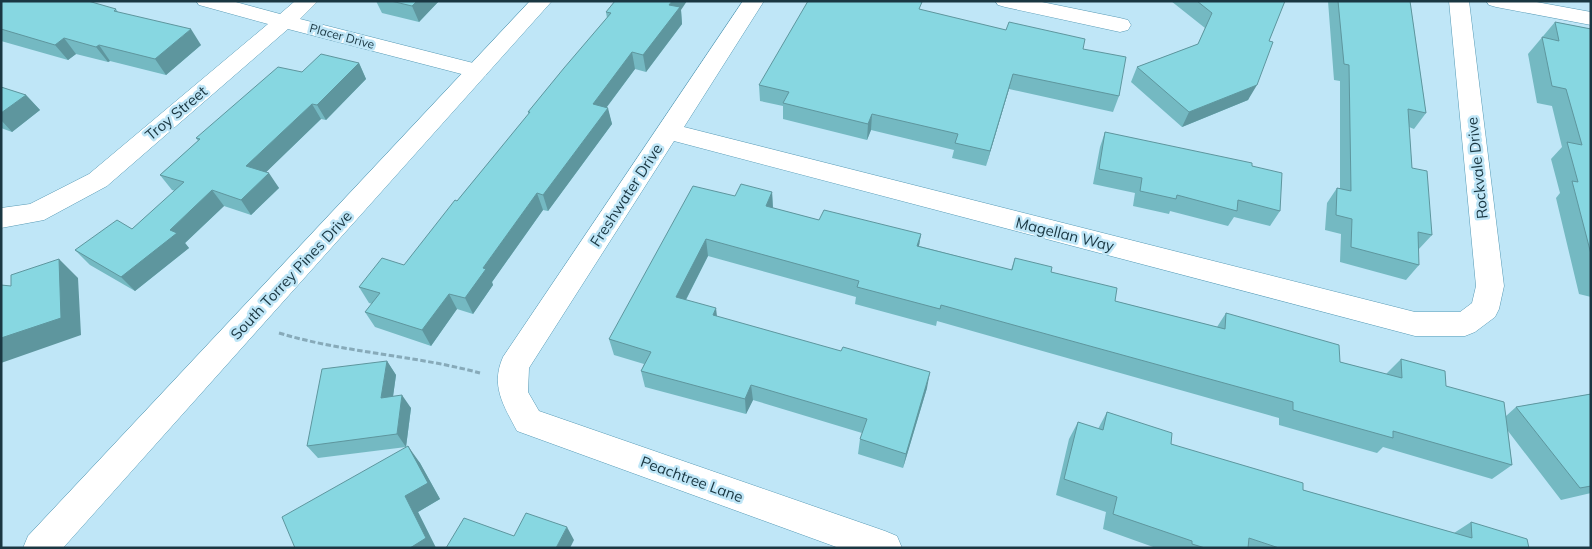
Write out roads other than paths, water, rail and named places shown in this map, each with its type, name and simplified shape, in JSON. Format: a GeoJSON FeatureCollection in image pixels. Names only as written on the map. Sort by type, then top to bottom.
{"type":"FeatureCollection","features":[{"type":"Feature","properties":{"kind":"street","name":"Placer Drive"},"geometry":{"type":"LineString","coordinates":[[206,1],[477,71]]}},
{"type":"Feature","properties":{"kind":"street","name":"Troy Street"},"geometry":{"type":"LineString","coordinates":[[1,218],[35,213],[98,180],[308,1]]}},
{"type":"Feature","properties":{"kind":"street","name":"South Torrey Pines Drive"},"geometry":{"type":"LineString","coordinates":[[40,548],[542,1]]}},
{"type":"Feature","properties":{"kind":"street","name":"Freshwater Drive"},"geometry":{"type":"LineString","coordinates":[[513,388],[514,366],[754,1]]}},
{"type":"Feature","properties":{"kind":"street"},"geometry":{"type":"LineString","coordinates":[[1005,1],[1120,25]]}},
{"type":"Feature","properties":{"kind":"street","name":"Rockvale Drive"},"geometry":{"type":"LineString","coordinates":[[1459,1],[1490,286],[1485,309],[1465,324]]}},
{"type":"Feature","properties":{"kind":"street"},"geometry":{"type":"LineString","coordinates":[[1496,1],[1591,19]]}},
{"type":"Feature","properties":{"kind":"street","name":"Magellan Way"},"geometry":{"type":"LineString","coordinates":[[667,132],[1415,324],[1465,324]]}},
{"type":"Feature","properties":{"kind":"street","name":"Peachtree Lane"},"geometry":{"type":"LineString","coordinates":[[513,388],[528,421],[885,548]]}}]}
